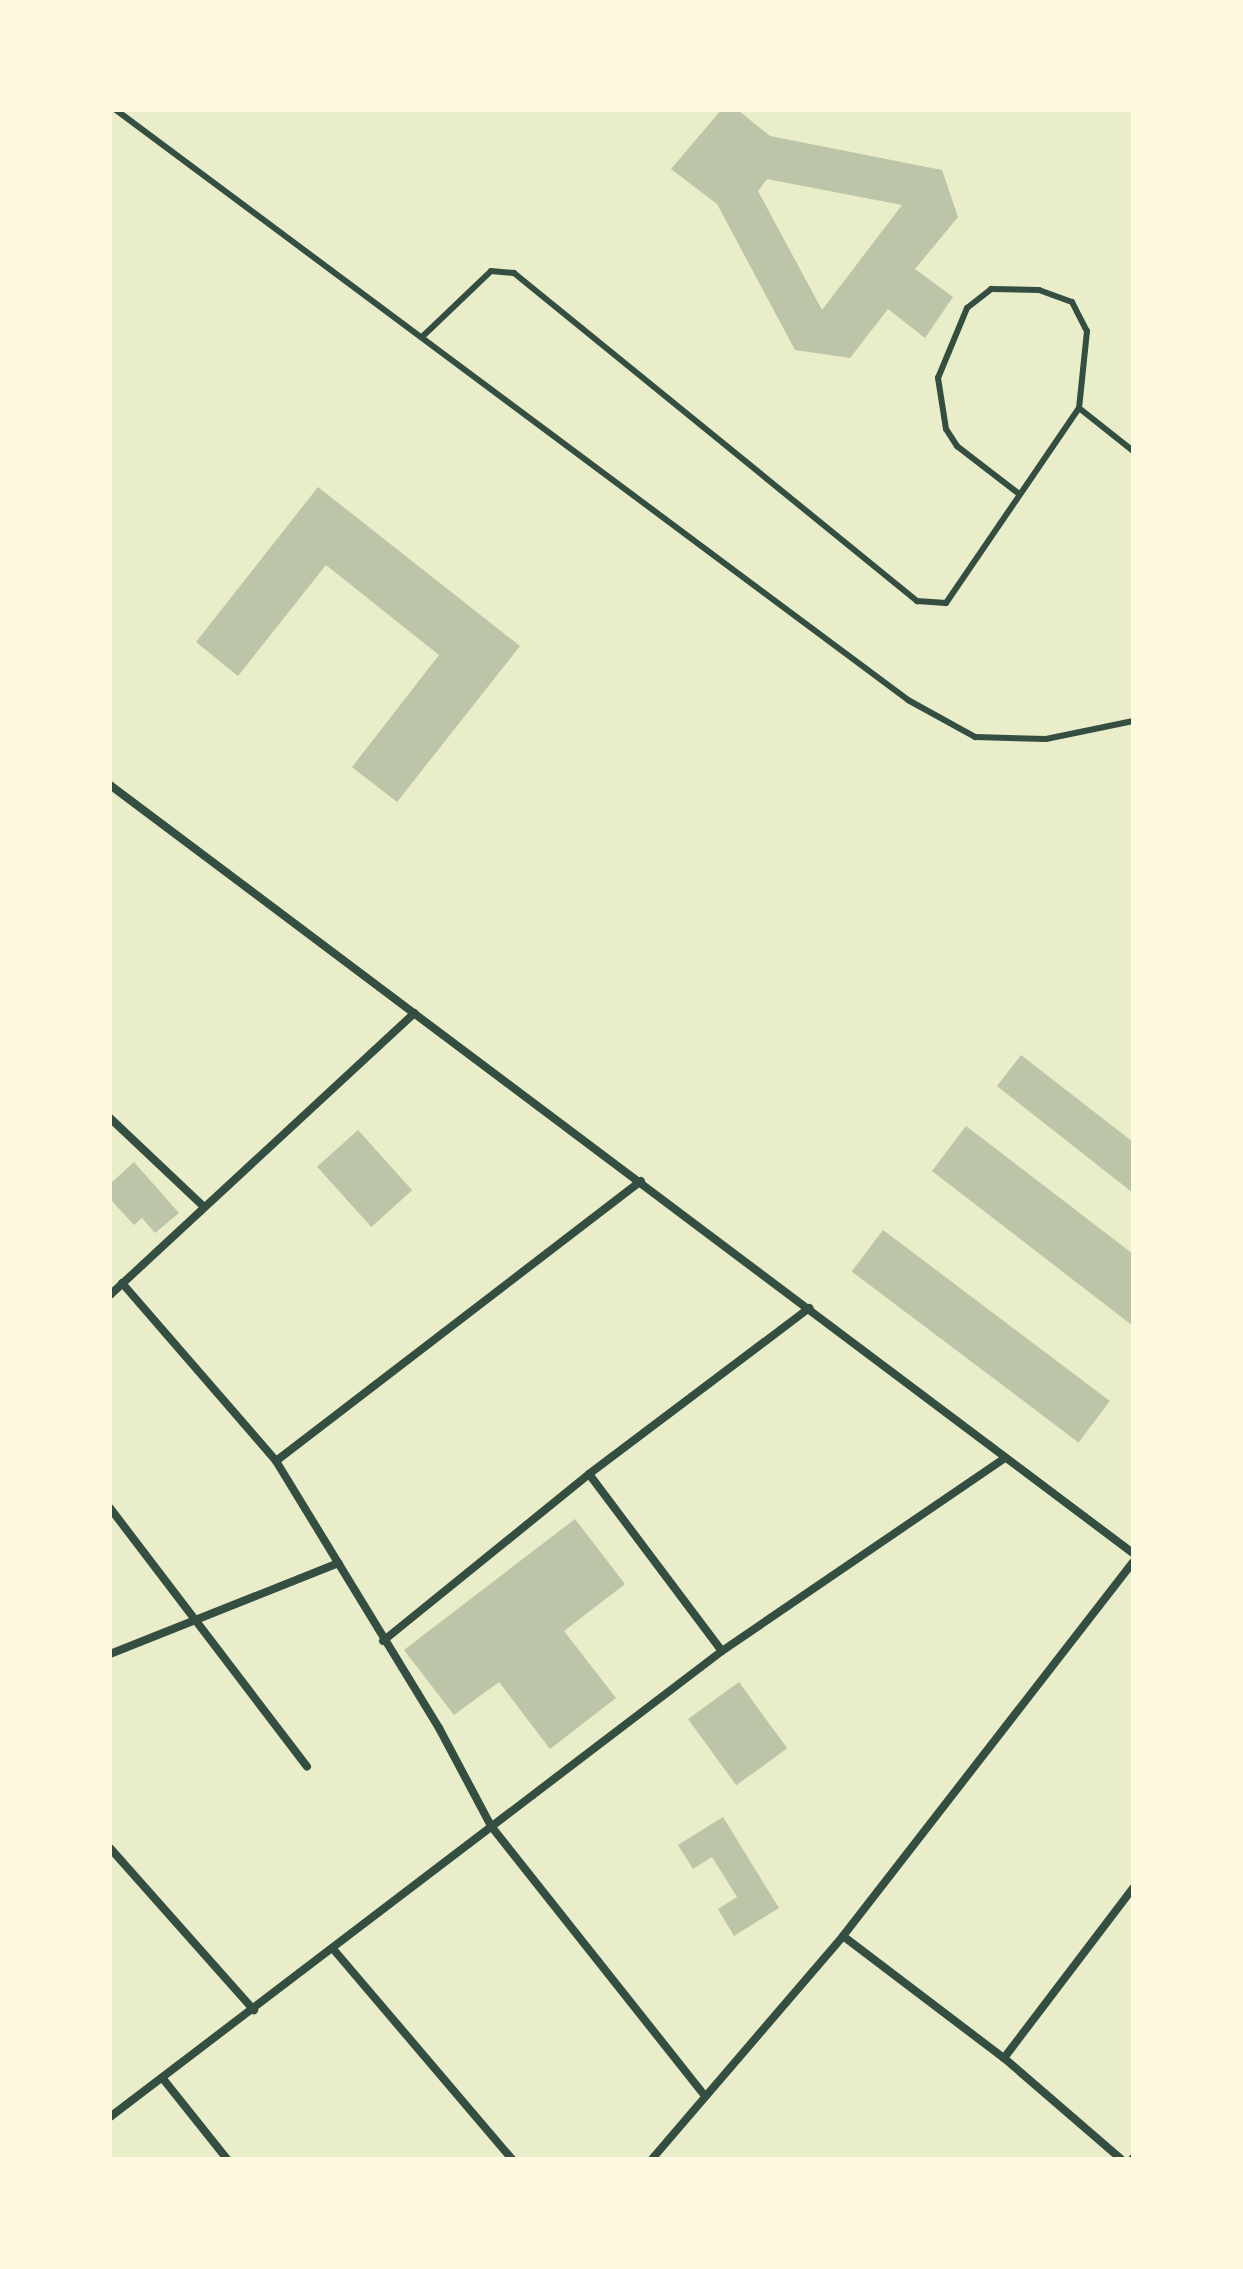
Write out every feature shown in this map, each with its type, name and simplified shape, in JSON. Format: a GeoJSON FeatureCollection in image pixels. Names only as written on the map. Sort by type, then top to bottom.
{"type":"FeatureCollection","features":[{"type":"Feature","properties":{"kind":"street"},"geometry":{"type":"LineString","coordinates":[[110,785],[1133,1553]]}},
{"type":"Feature","properties":{"kind":"street"},"geometry":{"type":"LineString","coordinates":[[110,1295],[415,1013]]}},
{"type":"Feature","properties":{"kind":"street"},"geometry":{"type":"LineString","coordinates":[[110,1118],[204,1207]]}},
{"type":"Feature","properties":{"kind":"street"},"geometry":{"type":"LineString","coordinates":[[276,1461],[641,1181]]}},
{"type":"Feature","properties":{"kind":"street"},"geometry":{"type":"LineString","coordinates":[[122,1283],[276,1461],[383,1641],[439,1728],[491,1826],[705,2096]]}},
{"type":"Feature","properties":{"kind":"street"},"geometry":{"type":"LineString","coordinates":[[383,1641],[589,1474],[809,1308]]}},
{"type":"Feature","properties":{"kind":"street"},"geometry":{"type":"LineString","coordinates":[[110,2117],[164,2080],[722,1651],[1005,1458]]}},
{"type":"Feature","properties":{"kind":"street"},"geometry":{"type":"LineString","coordinates":[[589,1474],[722,1651]]}},
{"type":"Feature","properties":{"kind":"street"},"geometry":{"type":"LineString","coordinates":[[110,1508],[200,1621],[307,1767]]}},
{"type":"Feature","properties":{"kind":"street"},"geometry":{"type":"LineString","coordinates":[[652,2159],[843,1936],[1133,1562]]}},
{"type":"Feature","properties":{"kind":"street"},"geometry":{"type":"LineString","coordinates":[[110,1654],[200,1621],[339,1563]]}},
{"type":"Feature","properties":{"kind":"street"},"geometry":{"type":"LineString","coordinates":[[110,1848],[254,2010]]}},
{"type":"Feature","properties":{"kind":"street"},"geometry":{"type":"LineString","coordinates":[[1004,2058],[1133,1888]]}},
{"type":"Feature","properties":{"kind":"street"},"geometry":{"type":"LineString","coordinates":[[843,1936],[1004,2058],[1121,2159]]}},
{"type":"Feature","properties":{"kind":"street"},"geometry":{"type":"LineString","coordinates":[[334,1950],[512,2159]]}},
{"type":"Feature","properties":{"kind":"street"},"geometry":{"type":"LineString","coordinates":[[164,2080],[227,2159]]}},
{"type":"Feature","properties":{"kind":"lane"},"geometry":{"type":"LineString","coordinates":[[116,110],[908,700],[975,737],[1046,739],[1133,721]]}},
{"type":"Feature","properties":{"kind":"lane"},"geometry":{"type":"LineString","coordinates":[[422,337],[491,271],[514,273],[917,601],[946,603],[1018,493],[1079,408],[1087,331],[1072,302],[1039,290],[991,289],[967,308],[938,378],[946,429],[957,446],[1018,493]]}},
{"type":"Feature","properties":{"kind":"lane"},"geometry":{"type":"LineString","coordinates":[[1079,408],[1133,451]]}},
{"type":"Feature","properties":{"kind":"building"},"geometry":{"type":"Polygon","coordinates":[[[721,110],[738,110],[770,136],[942,170],[958,217],[915,269],[953,297],[925,338],[888,309],[850,358],[795,350],[717,204],[671,169],[721,110]],[[767,179],[758,191],[822,310],[902,205],[767,179]]]}},
{"type":"Feature","properties":{"kind":"building"},"geometry":{"type":"Polygon","coordinates":[[[318,487],[520,646],[397,802],[352,767],[439,655],[326,565],[238,676],[196,642],[318,487]]]}},
{"type":"Feature","properties":{"kind":"building"},"geometry":{"type":"Polygon","coordinates":[[[1021,1055],[1133,1142],[1133,1193],[997,1086],[1021,1055]]]}},
{"type":"Feature","properties":{"kind":"building"},"geometry":{"type":"Polygon","coordinates":[[[966,1126],[1133,1254],[1133,1326],[932,1171],[966,1126]]]}},
{"type":"Feature","properties":{"kind":"building"},"geometry":{"type":"Polygon","coordinates":[[[358,1130],[412,1190],[371,1227],[317,1167],[358,1130]]]}},
{"type":"Feature","properties":{"kind":"building"},"geometry":{"type":"Polygon","coordinates":[[[134,1162],[179,1213],[155,1233],[142,1218],[134,1225],[110,1199],[110,1184],[134,1162]]]}},
{"type":"Feature","properties":{"kind":"building"},"geometry":{"type":"Polygon","coordinates":[[[883,1230],[1110,1401],[1079,1442],[852,1272],[883,1230]]]}},
{"type":"Feature","properties":{"kind":"building"},"geometry":{"type":"Polygon","coordinates":[[[575,1519],[625,1584],[564,1631],[616,1698],[550,1749],[499,1682],[454,1715],[404,1650],[575,1519]]]}},
{"type":"Feature","properties":{"kind":"building"},"geometry":{"type":"Polygon","coordinates":[[[739,1682],[787,1748],[736,1785],[688,1719],[739,1682]]]}},
{"type":"Feature","properties":{"kind":"building"},"geometry":{"type":"Polygon","coordinates":[[[723,1817],[779,1908],[734,1936],[718,1909],[737,1897],[712,1857],[693,1869],[678,1845],[723,1817]]]}}]}
